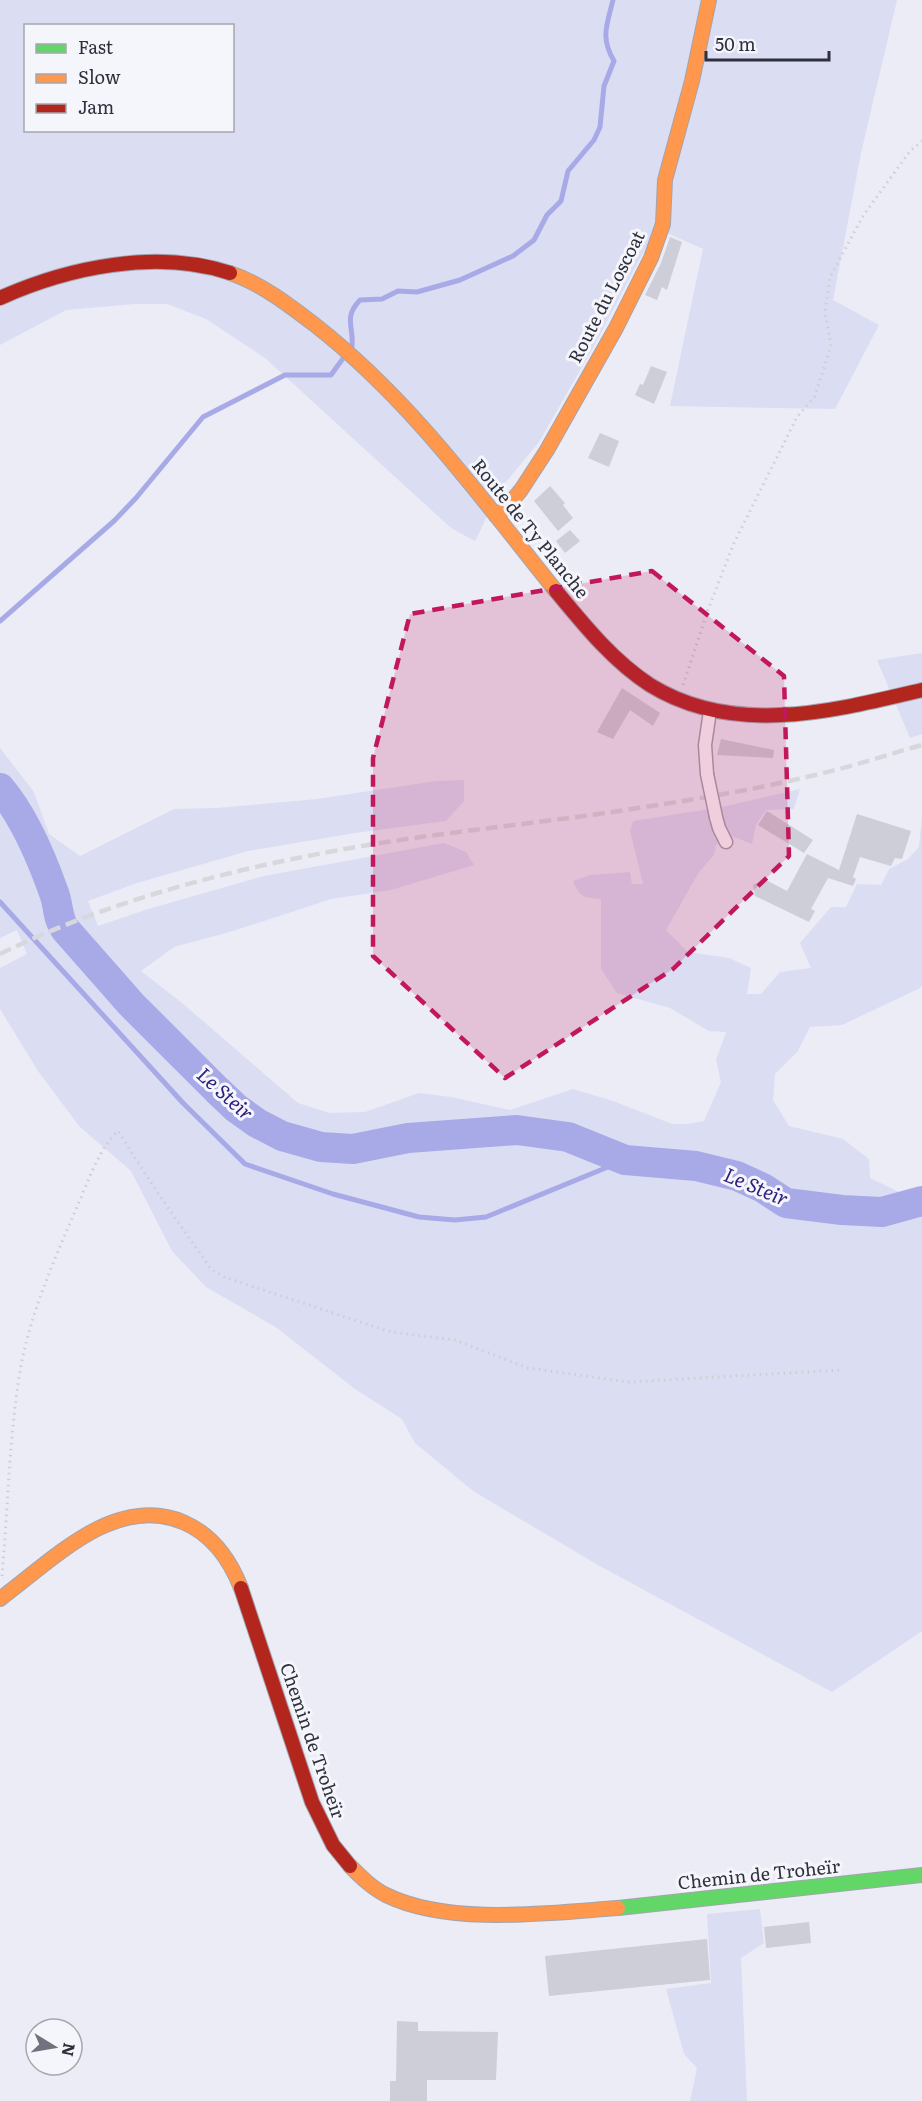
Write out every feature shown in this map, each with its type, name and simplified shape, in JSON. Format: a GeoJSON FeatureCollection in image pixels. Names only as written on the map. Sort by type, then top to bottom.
{"type":"FeatureCollection","features":[{"type":"Feature","properties":{"kind":"street","name":"Route du Loscoat"},"geometry":{"type":"LineString","coordinates":[[496,516],[521,490],[547,450],[616,328],[651,258],[663,224],[665,180],[692,81],[709,0]]}},
{"type":"Feature","properties":{"kind":"street","name":"Route de Ty Planche"},"geometry":{"type":"LineString","coordinates":[[0,298],[34,283],[105,267],[162,262],[221,270],[257,285],[285,302],[347,349],[406,406],[601,645],[633,673],[662,692],[710,711],[746,715],[787,715],[849,706],[922,690]]}},
{"type":"Feature","properties":{"kind":"street"},"geometry":{"type":"LineString","coordinates":[[710,711],[705,745],[707,774],[719,828],[726,842]]}},
{"type":"Feature","properties":{"kind":"street","name":"Chemin de Troheïr"},"geometry":{"type":"LineString","coordinates":[[0,1599],[81,1539],[101,1527],[130,1518],[163,1515],[174,1517],[199,1531],[221,1551],[232,1568],[324,1831],[349,1864],[372,1887],[418,1908],[488,1914],[596,1910],[922,1875]]}},
{"type":"Feature","properties":{"kind":"path"},"geometry":{"type":"LineString","coordinates":[[679,700],[690,660],[734,543],[796,417],[815,396],[831,346],[825,312],[830,277],[863,216],[910,151],[922,141]]}},
{"type":"Feature","properties":{"kind":"path"},"geometry":{"type":"LineString","coordinates":[[1,1584],[10,1458],[21,1369],[39,1300],[54,1260],[97,1162],[112,1136],[118,1131],[155,1189],[212,1269],[224,1277],[392,1332],[455,1340],[528,1368],[630,1382],[842,1370]]}},
{"type":"Feature","properties":{"kind":"highlighted area"},"geometry":{"type":"Polygon","coordinates":[[[652,571],[784,676],[789,856],[673,969],[505,1078],[373,956],[373,758],[410,614],[652,571]]]}},
{"type":"Feature","properties":{"kind":"shaded area"},"geometry":{"type":"Polygon","coordinates":[[[0,0],[897,0],[861,153],[833,300],[879,325],[835,409],[670,406],[703,249],[656,228],[594,346],[539,442],[501,488],[475,541],[451,528],[265,358],[206,319],[167,304],[134,304],[66,310],[0,345],[0,0]]]}},
{"type":"Feature","properties":{"kind":"shaded area"},"geometry":{"type":"Polygon","coordinates":[[[922,653],[922,734],[910,738],[877,660],[922,653]]]}},
{"type":"Feature","properties":{"kind":"shaded area"},"geometry":{"type":"Polygon","coordinates":[[[0,748],[34,792],[49,834],[80,856],[174,809],[217,808],[317,799],[436,781],[464,780],[464,801],[446,821],[248,851],[137,883],[88,901],[98,926],[148,909],[264,876],[444,843],[466,852],[474,865],[391,890],[331,899],[233,931],[174,947],[141,971],[182,1003],[298,1103],[330,1113],[365,1112],[419,1093],[451,1097],[510,1110],[573,1089],[613,1101],[672,1124],[704,1121],[721,1082],[716,1060],[726,1032],[709,1031],[670,1008],[617,993],[601,969],[601,899],[583,896],[573,881],[590,875],[630,872],[632,884],[643,884],[630,831],[633,821],[722,807],[800,789],[794,809],[766,810],[756,825],[752,844],[732,836],[716,845],[714,855],[699,872],[666,930],[688,952],[729,958],[751,968],[747,994],[761,994],[780,972],[811,968],[800,943],[831,907],[846,907],[857,884],[881,885],[889,869],[908,859],[919,847],[922,816],[922,986],[842,1025],[810,1027],[798,1051],[775,1074],[773,1100],[789,1126],[843,1139],[869,1159],[870,1178],[901,1193],[922,1188],[922,1631],[832,1692],[598,1565],[473,1491],[415,1443],[402,1419],[355,1389],[277,1328],[206,1287],[172,1251],[131,1171],[79,1126],[38,1071],[0,1009],[0,968],[27,954],[17,930],[0,938],[0,748]]]}},
{"type":"Feature","properties":{"kind":"shaded area"},"geometry":{"type":"Polygon","coordinates":[[[760,1909],[764,1943],[741,1958],[747,2101],[690,2101],[697,2068],[684,2054],[666,1989],[711,1983],[707,1914],[760,1909]]]}},
{"type":"Feature","properties":{"kind":"building"},"geometry":{"type":"Polygon","coordinates":[[[670,237],[682,242],[667,290],[662,287],[657,300],[645,295],[661,263],[670,237]]]}},
{"type":"Feature","properties":{"kind":"building"},"geometry":{"type":"Polygon","coordinates":[[[651,366],[667,372],[654,404],[635,395],[640,384],[643,385],[651,366]]]}},
{"type":"Feature","properties":{"kind":"building"},"geometry":{"type":"Polygon","coordinates":[[[600,433],[619,441],[609,467],[588,458],[600,433]]]}},
{"type":"Feature","properties":{"kind":"building"},"geometry":{"type":"Polygon","coordinates":[[[550,486],[565,503],[563,505],[573,518],[558,531],[534,501],[550,486]]]}},
{"type":"Feature","properties":{"kind":"building"},"geometry":{"type":"Polygon","coordinates":[[[570,530],[580,541],[565,553],[556,541],[570,530]]]}},
{"type":"Feature","properties":{"kind":"building"},"geometry":{"type":"Polygon","coordinates":[[[622,688],[660,713],[653,726],[630,710],[613,739],[597,732],[622,688]]]}},
{"type":"Feature","properties":{"kind":"building"},"geometry":{"type":"Polygon","coordinates":[[[721,739],[774,750],[773,758],[717,755],[721,739]]]}},
{"type":"Feature","properties":{"kind":"building"},"geometry":{"type":"Polygon","coordinates":[[[767,811],[813,840],[804,853],[758,825],[767,811]]]}},
{"type":"Feature","properties":{"kind":"building"},"geometry":{"type":"Polygon","coordinates":[[[857,814],[911,831],[902,859],[895,858],[891,866],[860,857],[853,877],[856,879],[853,886],[828,878],[811,909],[815,911],[809,922],[755,896],[753,885],[766,880],[787,891],[807,854],[839,870],[857,814]]]}},
{"type":"Feature","properties":{"kind":"building"},"geometry":{"type":"Polygon","coordinates":[[[809,1922],[811,1943],[766,1948],[764,1927],[809,1922]]]}},
{"type":"Feature","properties":{"kind":"building"},"geometry":{"type":"Polygon","coordinates":[[[707,1939],[710,1980],[549,1996],[545,1956],[707,1939]]]}},
{"type":"Feature","properties":{"kind":"building"},"geometry":{"type":"Polygon","coordinates":[[[397,2021],[418,2022],[418,2031],[498,2032],[496,2080],[427,2080],[427,2101],[390,2101],[390,2081],[396,2081],[397,2021]]]}},
{"type":"Feature","properties":{"kind":"waterway"},"geometry":{"type":"LineString","coordinates":[[0,621],[114,521],[203,417],[285,375],[331,375],[352,346],[350,322],[352,312],[360,300],[382,299],[398,291],[417,292],[460,280],[513,256],[534,240],[547,215],[561,201],[568,171],[594,140],[600,127],[604,86],[614,61],[606,38],[613,0]]}},
{"type":"Feature","properties":{"kind":"waterway","name":"Le Steir"},"geometry":{"type":"LineString","coordinates":[[0,788],[24,824],[38,852],[65,929],[131,1004],[217,1090],[257,1123],[282,1136],[321,1147],[353,1149],[408,1138],[517,1130],[568,1137],[625,1160],[696,1166],[737,1176],[763,1188],[786,1203],[882,1212],[922,1201]]}},
{"type":"Feature","properties":{"kind":"waterway","name":"Le Steir"},"geometry":{"type":"LineString","coordinates":[[0,902],[183,1103],[245,1164],[333,1194],[419,1217],[455,1220],[486,1217],[625,1160]]}},
{"type":"Feature","properties":{"kind":"railway"},"geometry":{"type":"LineString","coordinates":[[0,954],[44,934],[136,900],[278,862],[374,844],[605,813],[737,792],[835,770],[922,745]]}},
{"type":"Feature","properties":{"kind":"traffic: fast"},"geometry":{"type":"LineString","coordinates":[[618,1908],[922,1875]]}},
{"type":"Feature","properties":{"kind":"traffic: slow"},"geometry":{"type":"LineString","coordinates":[[496,516],[521,490],[547,450],[616,328],[651,258],[663,224],[665,180],[692,81],[709,0]]}},
{"type":"Feature","properties":{"kind":"traffic: slow"},"geometry":{"type":"LineString","coordinates":[[230,273],[264,289],[295,310],[350,354],[383,385],[443,451],[556,591]]}},
{"type":"Feature","properties":{"kind":"traffic: slow"},"geometry":{"type":"LineString","coordinates":[[0,1599],[84,1536],[121,1520],[143,1516],[165,1517],[184,1523],[202,1533],[217,1547],[241,1588]]}},
{"type":"Feature","properties":{"kind":"traffic: slow"},"geometry":{"type":"LineString","coordinates":[[350,1866],[371,1886],[386,1895],[411,1905],[439,1911],[500,1915],[618,1908]]}},
{"type":"Feature","properties":{"kind":"traffic: jam"},"geometry":{"type":"LineString","coordinates":[[0,298],[55,278],[114,265],[173,262],[230,273]]}},
{"type":"Feature","properties":{"kind":"traffic: jam"},"geometry":{"type":"LineString","coordinates":[[556,591],[600,642],[636,675],[650,685],[682,701],[715,711],[750,715],[784,715],[854,705],[922,690]]}},
{"type":"Feature","properties":{"kind":"traffic: jam"},"geometry":{"type":"LineString","coordinates":[[241,1588],[312,1802],[333,1845],[350,1866]]}}]}
